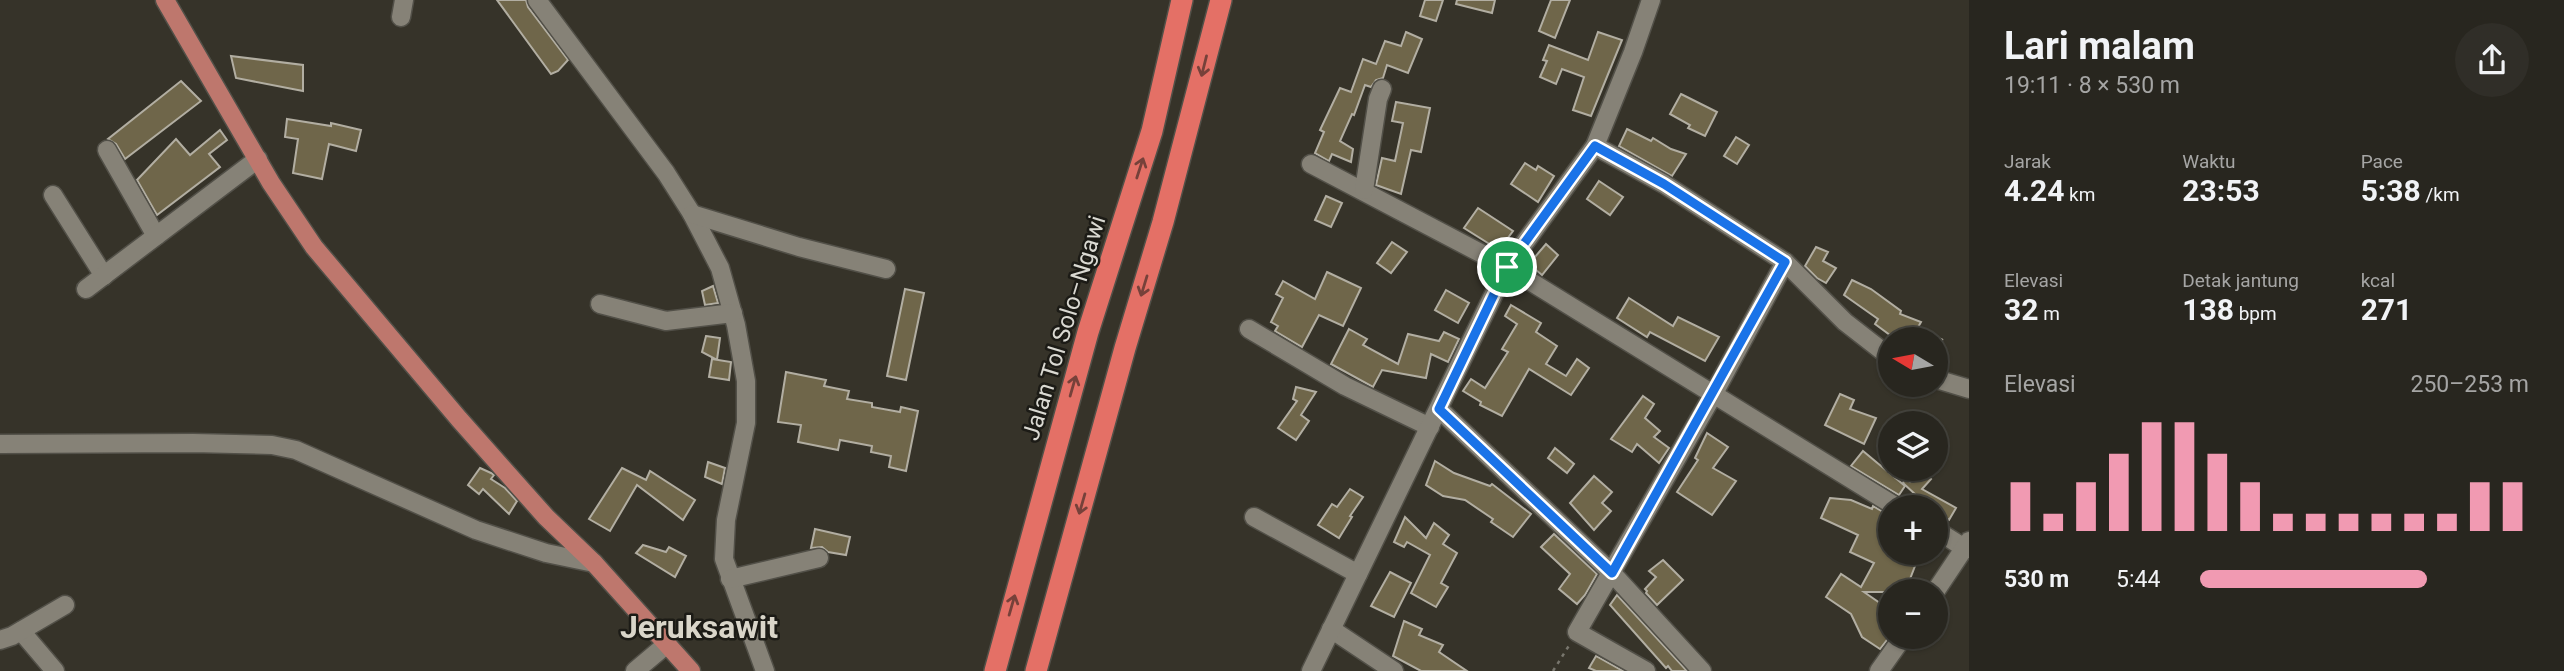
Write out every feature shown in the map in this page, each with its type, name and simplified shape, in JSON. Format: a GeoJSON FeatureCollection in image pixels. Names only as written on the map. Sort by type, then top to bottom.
{"type":"FeatureCollection","features":[{"type":"Feature","properties":{"kind":"highway","name":"Jalan Tol Solo–Ngawi"},"geometry":{"type":"LineString","coordinates":[[995,671],[1088,332],[1152,131],[1182,0]]}},
{"type":"Feature","properties":{"kind":"highway"},"geometry":{"type":"LineString","coordinates":[[1036,671],[1163,222],[1221,0]]}},
{"type":"Feature","properties":{"kind":"main road"},"geometry":{"type":"LineString","coordinates":[[165,0],[258,159],[314,247],[546,517],[594,563],[691,671]]}},
{"type":"Feature","properties":{"kind":"street"},"geometry":{"type":"LineString","coordinates":[[537,0],[666,173],[692,214],[720,268],[733,313],[746,392],[744,434],[723,539],[724,559],[765,671]]}},
{"type":"Feature","properties":{"kind":"street"},"geometry":{"type":"LineString","coordinates":[[1311,671],[1507,267],[1595,146],[1651,0]]}},
{"type":"Feature","properties":{"kind":"street"},"geometry":{"type":"LineString","coordinates":[[1364,190],[1382,89]]}},
{"type":"Feature","properties":{"kind":"street"},"geometry":{"type":"LineString","coordinates":[[1595,146],[1664,184],[1785,262],[1845,322],[1878,348]]}},
{"type":"Feature","properties":{"kind":"street"},"geometry":{"type":"LineString","coordinates":[[107,150],[156,236]]}},
{"type":"Feature","properties":{"kind":"street"},"geometry":{"type":"LineString","coordinates":[[86,289],[258,159]]}},
{"type":"Feature","properties":{"kind":"street"},"geometry":{"type":"LineString","coordinates":[[1311,164],[1507,267],[1878,496]]}},
{"type":"Feature","properties":{"kind":"street"},"geometry":{"type":"LineString","coordinates":[[53,195],[104,276]]}},
{"type":"Feature","properties":{"kind":"street"},"geometry":{"type":"LineString","coordinates":[[692,214],[799,247],[886,268]]}},
{"type":"Feature","properties":{"kind":"street"},"geometry":{"type":"LineString","coordinates":[[1646,671],[1577,632],[1713,395],[1785,262]]}},
{"type":"Feature","properties":{"kind":"street"},"geometry":{"type":"LineString","coordinates":[[600,304],[666,321],[733,313]]}},
{"type":"Feature","properties":{"kind":"street"},"geometry":{"type":"LineString","coordinates":[[1249,330],[1345,386],[1430,427]]}},
{"type":"Feature","properties":{"kind":"street"},"geometry":{"type":"LineString","coordinates":[[1948,383],[1969,389]]}},
{"type":"Feature","properties":{"kind":"street"},"geometry":{"type":"LineString","coordinates":[[1439,409],[1612,573],[1702,671]]}},
{"type":"Feature","properties":{"kind":"street"},"geometry":{"type":"LineString","coordinates":[[0,444],[272,445],[296,450],[486,534],[546,553],[594,563]]}},
{"type":"Feature","properties":{"kind":"street"},"geometry":{"type":"LineString","coordinates":[[1254,517],[1358,574]]}},
{"type":"Feature","properties":{"kind":"street"},"geometry":{"type":"LineString","coordinates":[[1944,579],[1967,545],[1948,536]]}},
{"type":"Feature","properties":{"kind":"street"},"geometry":{"type":"LineString","coordinates":[[730,579],[819,558]]}},
{"type":"Feature","properties":{"kind":"street"},"geometry":{"type":"LineString","coordinates":[[0,640],[65,605]]}},
{"type":"Feature","properties":{"kind":"street"},"geometry":{"type":"LineString","coordinates":[[1331,629],[1394,671]]}},
{"type":"Feature","properties":{"kind":"street"},"geometry":{"type":"LineString","coordinates":[[21,631],[55,671]]}},
{"type":"Feature","properties":{"kind":"street"},"geometry":{"type":"LineString","coordinates":[[635,671],[667,644]]}},
{"type":"Feature","properties":{"kind":"street"},"geometry":{"type":"LineString","coordinates":[[1879,671],[1895,649]]}},
{"type":"Feature","properties":{"kind":"path"},"geometry":{"type":"LineString","coordinates":[[1553,671],[1577,632]]}},
{"type":"Feature","properties":{"kind":"building"},"geometry":{"type":"Polygon","coordinates":[[[497,0],[526,0],[528,7],[568,60],[558,71],[551,74],[497,0]]]}},
{"type":"Feature","properties":{"kind":"building"},"geometry":{"type":"Polygon","coordinates":[[[1425,0],[1443,0],[1436,21],[1420,16],[1425,0]]]}},
{"type":"Feature","properties":{"kind":"building"},"geometry":{"type":"Polygon","coordinates":[[[1457,0],[1495,0],[1492,13],[1456,4],[1457,0]]]}},
{"type":"Feature","properties":{"kind":"building"},"geometry":{"type":"Polygon","coordinates":[[[1551,0],[1570,0],[1555,38],[1539,31],[1551,0]]]}},
{"type":"Feature","properties":{"kind":"building"},"geometry":{"type":"Polygon","coordinates":[[[1406,32],[1422,39],[1408,73],[1387,65],[1383,78],[1376,80],[1371,87],[1365,85],[1354,115],[1352,114],[1340,141],[1353,149],[1351,162],[1332,154],[1329,161],[1315,153],[1324,132],[1320,130],[1340,88],[1351,92],[1363,59],[1376,64],[1385,41],[1401,46],[1406,32]]]}},
{"type":"Feature","properties":{"kind":"building"},"geometry":{"type":"Polygon","coordinates":[[[1598,32],[1622,40],[1591,116],[1573,110],[1584,77],[1562,69],[1556,84],[1540,77],[1547,61],[1543,60],[1549,45],[1588,60],[1598,32]]]}},
{"type":"Feature","properties":{"kind":"building"},"geometry":{"type":"Polygon","coordinates":[[[231,56],[303,65],[303,91],[236,78],[231,56]]]}},
{"type":"Feature","properties":{"kind":"building"},"geometry":{"type":"Polygon","coordinates":[[[181,81],[201,101],[125,159],[116,144],[108,139],[181,81]]]}},
{"type":"Feature","properties":{"kind":"building"},"geometry":{"type":"Polygon","coordinates":[[[1681,94],[1717,112],[1705,136],[1688,128],[1690,125],[1670,114],[1681,94]]]}},
{"type":"Feature","properties":{"kind":"building"},"geometry":{"type":"Polygon","coordinates":[[[1396,102],[1430,108],[1421,152],[1411,150],[1401,194],[1376,185],[1382,158],[1395,161],[1403,123],[1392,121],[1396,102]]]}},
{"type":"Feature","properties":{"kind":"building"},"geometry":{"type":"Polygon","coordinates":[[[287,119],[331,126],[331,123],[361,130],[356,151],[329,144],[322,179],[293,173],[298,139],[285,137],[287,119]]]}},
{"type":"Feature","properties":{"kind":"building"},"geometry":{"type":"Polygon","coordinates":[[[1627,129],[1686,154],[1672,176],[1619,146],[1627,129]]]}},
{"type":"Feature","properties":{"kind":"building"},"geometry":{"type":"Polygon","coordinates":[[[220,130],[227,140],[209,154],[220,167],[157,215],[137,180],[176,139],[190,155],[220,130]]]}},
{"type":"Feature","properties":{"kind":"building"},"geometry":{"type":"Polygon","coordinates":[[[1736,137],[1749,145],[1737,164],[1724,156],[1736,137]]]}},
{"type":"Feature","properties":{"kind":"building"},"geometry":{"type":"Polygon","coordinates":[[[1525,163],[1536,170],[1538,166],[1554,176],[1538,202],[1511,184],[1525,163]]]}},
{"type":"Feature","properties":{"kind":"building"},"geometry":{"type":"Polygon","coordinates":[[[1599,181],[1623,197],[1610,215],[1587,199],[1599,181]]]}},
{"type":"Feature","properties":{"kind":"building"},"geometry":{"type":"Polygon","coordinates":[[[1326,196],[1342,203],[1331,227],[1315,220],[1326,196]]]}},
{"type":"Feature","properties":{"kind":"building"},"geometry":{"type":"Polygon","coordinates":[[[1478,208],[1513,231],[1499,250],[1464,228],[1478,208]]]}},
{"type":"Feature","properties":{"kind":"building"},"geometry":{"type":"Polygon","coordinates":[[[1392,242],[1407,252],[1391,273],[1377,263],[1392,242]]]}},
{"type":"Feature","properties":{"kind":"building"},"geometry":{"type":"Polygon","coordinates":[[[1546,244],[1558,255],[1542,275],[1529,264],[1546,244]]]}},
{"type":"Feature","properties":{"kind":"building"},"geometry":{"type":"Polygon","coordinates":[[[1816,247],[1828,252],[1823,261],[1836,268],[1826,283],[1805,266],[1816,247]]]}},
{"type":"Feature","properties":{"kind":"building"},"geometry":{"type":"Polygon","coordinates":[[[1327,272],[1361,288],[1343,326],[1319,315],[1302,347],[1275,331],[1278,326],[1271,322],[1283,298],[1276,294],[1283,281],[1315,299],[1327,272]]]}},
{"type":"Feature","properties":{"kind":"building"},"geometry":{"type":"Polygon","coordinates":[[[1852,280],[1871,289],[1901,311],[1900,314],[1921,322],[1918,327],[1879,327],[1875,324],[1878,319],[1844,295],[1852,280]]]}},
{"type":"Feature","properties":{"kind":"building"},"geometry":{"type":"Polygon","coordinates":[[[713,286],[718,303],[705,305],[702,291],[713,286]]]}},
{"type":"Feature","properties":{"kind":"building"},"geometry":{"type":"Polygon","coordinates":[[[905,289],[924,293],[906,380],[887,376],[905,289]]]}},
{"type":"Feature","properties":{"kind":"building"},"geometry":{"type":"Polygon","coordinates":[[[1446,290],[1469,303],[1458,323],[1435,310],[1446,290]]]}},
{"type":"Feature","properties":{"kind":"building"},"geometry":{"type":"Polygon","coordinates":[[[1629,298],[1673,326],[1678,317],[1719,337],[1705,361],[1650,332],[1647,337],[1617,318],[1629,298]]]}},
{"type":"Feature","properties":{"kind":"building"},"geometry":{"type":"Polygon","coordinates":[[[1511,305],[1541,323],[1536,332],[1557,346],[1546,364],[1566,376],[1577,359],[1589,368],[1571,395],[1529,369],[1502,416],[1480,405],[1481,402],[1463,391],[1471,379],[1485,388],[1508,352],[1502,349],[1517,324],[1505,316],[1511,305]]]}},
{"type":"Feature","properties":{"kind":"building"},"geometry":{"type":"Polygon","coordinates":[[[1349,329],[1367,339],[1363,345],[1398,364],[1408,334],[1439,341],[1444,332],[1459,339],[1448,362],[1431,354],[1426,378],[1382,370],[1373,387],[1331,364],[1349,329]]]}},
{"type":"Feature","properties":{"kind":"building"},"geometry":{"type":"Polygon","coordinates":[[[706,336],[720,338],[717,360],[702,352],[706,336]]]}},
{"type":"Feature","properties":{"kind":"building"},"geometry":{"type":"Polygon","coordinates":[[[712,359],[731,362],[729,380],[709,377],[712,359]]]}},
{"type":"Feature","properties":{"kind":"building"},"geometry":{"type":"Polygon","coordinates":[[[786,372],[826,380],[824,386],[849,391],[847,399],[872,403],[872,407],[900,412],[901,407],[918,411],[906,471],[889,467],[891,456],[871,452],[872,446],[840,440],[838,450],[798,442],[801,425],[778,422],[786,372]]]}},
{"type":"Feature","properties":{"kind":"building"},"geometry":{"type":"Polygon","coordinates":[[[1296,387],[1316,392],[1301,415],[1309,421],[1296,440],[1278,428],[1297,401],[1293,399],[1296,387]]]}},
{"type":"Feature","properties":{"kind":"building"},"geometry":{"type":"Polygon","coordinates":[[[1840,394],[1854,400],[1850,409],[1876,418],[1864,444],[1825,425],[1840,394]]]}},
{"type":"Feature","properties":{"kind":"building"},"geometry":{"type":"Polygon","coordinates":[[[1643,396],[1654,404],[1645,418],[1660,431],[1654,437],[1669,448],[1659,463],[1637,444],[1632,452],[1611,439],[1643,396]]]}},
{"type":"Feature","properties":{"kind":"building"},"geometry":{"type":"Polygon","coordinates":[[[1707,433],[1728,447],[1713,468],[1736,481],[1712,515],[1677,492],[1698,460],[1695,458],[1707,433]]]}},
{"type":"Feature","properties":{"kind":"building"},"geometry":{"type":"Polygon","coordinates":[[[1555,448],[1574,464],[1567,473],[1548,458],[1555,448]]]}},
{"type":"Feature","properties":{"kind":"building"},"geometry":{"type":"Polygon","coordinates":[[[1863,451],[1878,464],[1878,481],[1899,481],[1905,486],[1899,495],[1851,466],[1863,451]]]}},
{"type":"Feature","properties":{"kind":"building"},"geometry":{"type":"Polygon","coordinates":[[[1435,461],[1454,473],[1490,486],[1492,484],[1531,514],[1513,537],[1465,500],[1443,496],[1426,485],[1435,461]]]}},
{"type":"Feature","properties":{"kind":"building"},"geometry":{"type":"Polygon","coordinates":[[[708,462],[725,468],[722,484],[705,477],[708,462]]]}},
{"type":"Feature","properties":{"kind":"building"},"geometry":{"type":"Polygon","coordinates":[[[480,468],[494,475],[491,479],[505,488],[517,501],[509,514],[483,489],[479,494],[468,485],[480,468]]]}},
{"type":"Feature","properties":{"kind":"building"},"geometry":{"type":"Polygon","coordinates":[[[622,468],[646,480],[650,471],[695,500],[683,520],[637,485],[610,531],[589,519],[622,468]]]}},
{"type":"Feature","properties":{"kind":"building"},"geometry":{"type":"Polygon","coordinates":[[[1594,476],[1612,492],[1602,503],[1611,511],[1594,530],[1570,503],[1594,476]]]}},
{"type":"Feature","properties":{"kind":"building"},"geometry":{"type":"Polygon","coordinates":[[[1929,481],[1922,489],[1933,495],[1916,495],[1903,483],[1929,481]]]}},
{"type":"Feature","properties":{"kind":"building"},"geometry":{"type":"Polygon","coordinates":[[[1350,489],[1363,497],[1339,538],[1318,525],[1332,504],[1337,507],[1350,489]]]}},
{"type":"Feature","properties":{"kind":"building"},"geometry":{"type":"Polygon","coordinates":[[[1830,498],[1851,500],[1872,509],[1873,506],[1878,509],[1878,565],[1915,565],[1910,579],[1878,579],[1878,592],[1864,592],[1878,602],[1878,648],[1862,637],[1851,614],[1826,597],[1841,574],[1861,587],[1874,563],[1850,552],[1858,535],[1821,518],[1830,498]]]}},
{"type":"Feature","properties":{"kind":"building"},"geometry":{"type":"Polygon","coordinates":[[[1948,504],[1956,508],[1948,519],[1948,504]]]}},
{"type":"Feature","properties":{"kind":"building"},"geometry":{"type":"Polygon","coordinates":[[[1405,517],[1426,538],[1434,523],[1449,535],[1443,544],[1457,553],[1441,583],[1448,587],[1436,607],[1411,593],[1430,555],[1407,542],[1404,547],[1394,542],[1405,517]]]}},
{"type":"Feature","properties":{"kind":"building"},"geometry":{"type":"Polygon","coordinates":[[[815,529],[850,537],[846,555],[828,552],[822,547],[811,548],[815,529]]]}},
{"type":"Feature","properties":{"kind":"building"},"geometry":{"type":"Polygon","coordinates":[[[1554,534],[1597,574],[1577,604],[1559,589],[1570,574],[1541,547],[1554,534]]]}},
{"type":"Feature","properties":{"kind":"building"},"geometry":{"type":"Polygon","coordinates":[[[643,545],[666,552],[669,547],[686,556],[675,577],[636,553],[643,545]]]}},
{"type":"Feature","properties":{"kind":"building"},"geometry":{"type":"Polygon","coordinates":[[[1663,560],[1683,580],[1657,605],[1645,589],[1656,577],[1649,571],[1663,560]]]}},
{"type":"Feature","properties":{"kind":"building"},"geometry":{"type":"Polygon","coordinates":[[[1390,572],[1411,583],[1394,617],[1371,606],[1390,572]]]}},
{"type":"Feature","properties":{"kind":"building"},"geometry":{"type":"Polygon","coordinates":[[[1617,595],[1687,671],[1672,671],[1668,666],[1666,668],[1610,605],[1617,595]]]}},
{"type":"Feature","properties":{"kind":"building"},"geometry":{"type":"Polygon","coordinates":[[[1404,621],[1422,629],[1419,635],[1443,645],[1439,652],[1467,671],[1421,671],[1393,656],[1404,621]]]}},
{"type":"Feature","properties":{"kind":"building"},"geometry":{"type":"Polygon","coordinates":[[[1596,656],[1623,671],[1596,671],[1589,668],[1596,656]]]}},
{"type":"Feature","properties":{"kind":"district","name":"Jeruksawit"},"geometry":{"type":"Point","coordinates":[699,627]}},
{"type":"Feature","properties":{"kind":"route"},"geometry":{"type":"LineString","coordinates":[[1595,146],[1664,184],[1785,262],[1612,573],[1439,409],[1507,267],[1595,146]]}}]}
